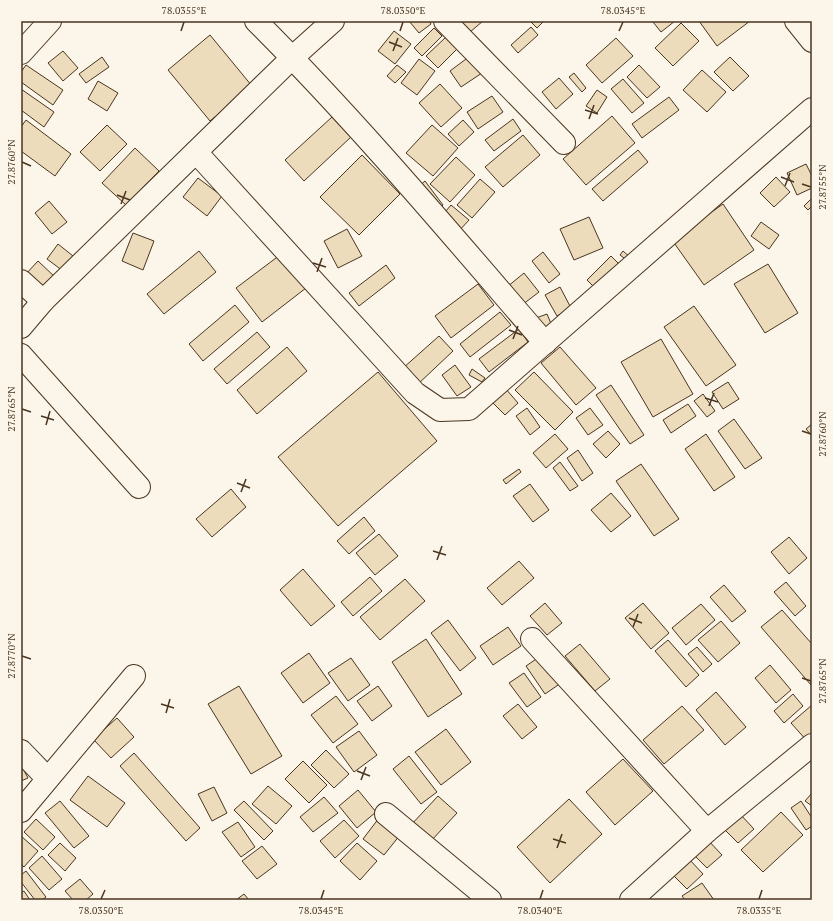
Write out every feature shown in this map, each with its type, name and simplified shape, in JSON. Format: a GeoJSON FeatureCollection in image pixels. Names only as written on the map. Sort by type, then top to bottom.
{"type":"FeatureCollection","features":[{"type":"Feature","properties":{"kind":"street"},"geometry":{"type":"LineString","coordinates":[[21,53],[50,21]]}},
{"type":"Feature","properties":{"kind":"street"},"geometry":{"type":"LineString","coordinates":[[256,21],[292,57],[376,148],[545,343]]}},
{"type":"Feature","properties":{"kind":"street"},"geometry":{"type":"LineString","coordinates":[[21,327],[43,301],[292,57],[333,21]]}},
{"type":"Feature","properties":{"kind":"street"},"geometry":{"type":"LineString","coordinates":[[445,21],[564,143]]}},
{"type":"Feature","properties":{"kind":"street"},"geometry":{"type":"LineString","coordinates":[[796,21],[812,41]]}},
{"type":"Feature","properties":{"kind":"street"},"geometry":{"type":"LineString","coordinates":[[196,152],[415,393],[440,410],[469,409],[812,109]]}},
{"type":"Feature","properties":{"kind":"street"},"geometry":{"type":"LineString","coordinates":[[21,281],[43,301]]}},
{"type":"Feature","properties":{"kind":"street"},"geometry":{"type":"LineString","coordinates":[[21,355],[139,487]]}},
{"type":"Feature","properties":{"kind":"street"},"geometry":{"type":"LineString","coordinates":[[532,639],[707,831]]}},
{"type":"Feature","properties":{"kind":"street"},"geometry":{"type":"LineString","coordinates":[[21,810],[134,676]]}},
{"type":"Feature","properties":{"kind":"street"},"geometry":{"type":"LineString","coordinates":[[632,900],[707,831],[812,745]]}},
{"type":"Feature","properties":{"kind":"street"},"geometry":{"type":"LineString","coordinates":[[21,751],[47,778]]}},
{"type":"Feature","properties":{"kind":"street"},"geometry":{"type":"LineString","coordinates":[[386,814],[490,900]]}},
{"type":"Feature","properties":{"kind":"building"},"geometry":{"type":"Polygon","coordinates":[[[409,21],[429,21],[431,24],[419,33],[409,21]]]}},
{"type":"Feature","properties":{"kind":"building"},"geometry":{"type":"Polygon","coordinates":[[[460,21],[483,21],[470,32],[460,21]]]}},
{"type":"Feature","properties":{"kind":"building"},"geometry":{"type":"Polygon","coordinates":[[[530,21],[544,21],[537,28],[530,21]]]}},
{"type":"Feature","properties":{"kind":"building"},"geometry":{"type":"Polygon","coordinates":[[[675,21],[661,32],[653,22],[675,21]]]}},
{"type":"Feature","properties":{"kind":"building"},"geometry":{"type":"Polygon","coordinates":[[[699,21],[750,21],[717,46],[699,21]]]}},
{"type":"Feature","properties":{"kind":"building"},"geometry":{"type":"Polygon","coordinates":[[[681,23],[699,41],[673,66],[655,48],[681,23]]]}},
{"type":"Feature","properties":{"kind":"building"},"geometry":{"type":"Polygon","coordinates":[[[531,27],[538,35],[518,53],[511,45],[531,27]]]}},
{"type":"Feature","properties":{"kind":"building"},"geometry":{"type":"Polygon","coordinates":[[[434,28],[442,36],[422,56],[414,48],[434,28]]]}},
{"type":"Feature","properties":{"kind":"building"},"geometry":{"type":"Polygon","coordinates":[[[394,31],[411,44],[395,64],[378,51],[394,31]]]}},
{"type":"Feature","properties":{"kind":"building"},"geometry":{"type":"Polygon","coordinates":[[[210,35],[252,86],[210,121],[168,70],[210,35]]]}},
{"type":"Feature","properties":{"kind":"building"},"geometry":{"type":"Polygon","coordinates":[[[447,36],[459,47],[438,68],[426,56],[447,36]]]}},
{"type":"Feature","properties":{"kind":"building"},"geometry":{"type":"Polygon","coordinates":[[[616,38],[633,56],[602,83],[586,65],[616,38]]]}},
{"type":"Feature","properties":{"kind":"building"},"geometry":{"type":"Polygon","coordinates":[[[63,51],[78,68],[63,81],[48,63],[63,51]]]}},
{"type":"Feature","properties":{"kind":"building"},"geometry":{"type":"Polygon","coordinates":[[[470,56],[482,73],[461,87],[450,71],[470,56]]]}},
{"type":"Feature","properties":{"kind":"building"},"geometry":{"type":"Polygon","coordinates":[[[102,57],[109,67],[86,83],[79,74],[102,57]]]}},
{"type":"Feature","properties":{"kind":"building"},"geometry":{"type":"Polygon","coordinates":[[[730,57],[749,76],[733,91],[714,72],[730,57]]]}},
{"type":"Feature","properties":{"kind":"building"},"geometry":{"type":"Polygon","coordinates":[[[419,59],[435,71],[417,95],[401,83],[419,59]]]}},
{"type":"Feature","properties":{"kind":"building"},"geometry":{"type":"Polygon","coordinates":[[[26,65],[63,90],[53,105],[21,82],[21,72],[26,65]]]}},
{"type":"Feature","properties":{"kind":"building"},"geometry":{"type":"Polygon","coordinates":[[[397,65],[406,72],[395,83],[387,76],[397,65]]]}},
{"type":"Feature","properties":{"kind":"building"},"geometry":{"type":"Polygon","coordinates":[[[639,65],[660,87],[647,98],[627,77],[639,65]]]}},
{"type":"Feature","properties":{"kind":"building"},"geometry":{"type":"Polygon","coordinates":[[[702,70],[726,92],[707,112],[683,90],[702,70]]]}},
{"type":"Feature","properties":{"kind":"building"},"geometry":{"type":"Polygon","coordinates":[[[574,73],[586,88],[582,92],[569,77],[574,73]]]}},
{"type":"Feature","properties":{"kind":"building"},"geometry":{"type":"Polygon","coordinates":[[[559,78],[573,94],[556,109],[542,92],[559,78]]]}},
{"type":"Feature","properties":{"kind":"building"},"geometry":{"type":"Polygon","coordinates":[[[623,79],[644,103],[632,113],[611,89],[623,79]]]}},
{"type":"Feature","properties":{"kind":"building"},"geometry":{"type":"Polygon","coordinates":[[[98,81],[118,93],[107,111],[88,99],[98,81]]]}},
{"type":"Feature","properties":{"kind":"building"},"geometry":{"type":"Polygon","coordinates":[[[440,84],[462,108],[441,127],[419,103],[440,84]]]}},
{"type":"Feature","properties":{"kind":"building"},"geometry":{"type":"Polygon","coordinates":[[[21,89],[54,112],[44,127],[21,110],[21,89]]]}},
{"type":"Feature","properties":{"kind":"building"},"geometry":{"type":"Polygon","coordinates":[[[597,90],[607,97],[597,113],[586,106],[597,90]]]}},
{"type":"Feature","properties":{"kind":"building"},"geometry":{"type":"Polygon","coordinates":[[[492,96],[503,112],[478,129],[467,112],[492,96]]]}},
{"type":"Feature","properties":{"kind":"building"},"geometry":{"type":"Polygon","coordinates":[[[669,97],[679,110],[642,138],[632,124],[669,97]]]}},
{"type":"Feature","properties":{"kind":"building"},"geometry":{"type":"Polygon","coordinates":[[[612,116],[635,143],[586,185],[563,159],[612,116]]]}},
{"type":"Feature","properties":{"kind":"building"},"geometry":{"type":"Polygon","coordinates":[[[332,117],[351,137],[304,181],[285,160],[332,117]]]}},
{"type":"Feature","properties":{"kind":"building"},"geometry":{"type":"Polygon","coordinates":[[[513,119],[521,131],[494,151],[485,140],[513,119]]]}},
{"type":"Feature","properties":{"kind":"building"},"geometry":{"type":"Polygon","coordinates":[[[26,120],[71,154],[55,176],[21,151],[21,127],[26,120]]]}},
{"type":"Feature","properties":{"kind":"building"},"geometry":{"type":"Polygon","coordinates":[[[463,120],[474,132],[459,146],[448,134],[463,120]]]}},
{"type":"Feature","properties":{"kind":"building"},"geometry":{"type":"Polygon","coordinates":[[[107,125],[127,144],[100,171],[80,152],[107,125]]]}},
{"type":"Feature","properties":{"kind":"building"},"geometry":{"type":"Polygon","coordinates":[[[432,125],[458,148],[433,176],[406,153],[432,125]]]}},
{"type":"Feature","properties":{"kind":"building"},"geometry":{"type":"Polygon","coordinates":[[[523,135],[540,155],[503,187],[485,167],[523,135]]]}},
{"type":"Feature","properties":{"kind":"building"},"geometry":{"type":"Polygon","coordinates":[[[135,148],[159,171],[126,205],[102,183],[135,148]]]}},
{"type":"Feature","properties":{"kind":"building"},"geometry":{"type":"Polygon","coordinates":[[[638,150],[648,162],[603,201],[592,189],[638,150]]]}},
{"type":"Feature","properties":{"kind":"building"},"geometry":{"type":"Polygon","coordinates":[[[362,155],[400,194],[359,235],[320,197],[362,155]]]}},
{"type":"Feature","properties":{"kind":"building"},"geometry":{"type":"Polygon","coordinates":[[[456,157],[475,175],[450,202],[430,184],[456,157]]]}},
{"type":"Feature","properties":{"kind":"building"},"geometry":{"type":"Polygon","coordinates":[[[806,164],[812,176],[812,188],[797,195],[787,173],[806,164]]]}},
{"type":"Feature","properties":{"kind":"building"},"geometry":{"type":"Polygon","coordinates":[[[776,177],[790,192],[774,207],[760,193],[776,177]]]}},
{"type":"Feature","properties":{"kind":"building"},"geometry":{"type":"Polygon","coordinates":[[[198,178],[222,196],[207,216],[183,197],[198,178]]]}},
{"type":"Feature","properties":{"kind":"building"},"geometry":{"type":"Polygon","coordinates":[[[480,179],[495,192],[472,218],[457,205],[480,179]]]}},
{"type":"Feature","properties":{"kind":"building"},"geometry":{"type":"Polygon","coordinates":[[[425,181],[443,205],[436,211],[418,187],[425,181]]]}},
{"type":"Feature","properties":{"kind":"building"},"geometry":{"type":"Polygon","coordinates":[[[812,198],[812,206],[808,210],[804,206],[812,198]]]}},
{"type":"Feature","properties":{"kind":"building"},"geometry":{"type":"Polygon","coordinates":[[[49,201],[67,222],[52,234],[35,213],[49,201]]]}},
{"type":"Feature","properties":{"kind":"building"},"geometry":{"type":"Polygon","coordinates":[[[723,204],[754,250],[704,285],[672,240],[723,204]]]}},
{"type":"Feature","properties":{"kind":"building"},"geometry":{"type":"Polygon","coordinates":[[[451,205],[469,220],[458,232],[440,218],[451,205]]]}},
{"type":"Feature","properties":{"kind":"building"},"geometry":{"type":"Polygon","coordinates":[[[589,217],[603,248],[574,260],[560,229],[589,217]]]}},
{"type":"Feature","properties":{"kind":"building"},"geometry":{"type":"Polygon","coordinates":[[[761,222],[779,235],[769,249],[751,236],[761,222]]]}},
{"type":"Feature","properties":{"kind":"building"},"geometry":{"type":"Polygon","coordinates":[[[347,229],[362,256],[338,268],[324,241],[347,229]]]}},
{"type":"Feature","properties":{"kind":"building"},"geometry":{"type":"Polygon","coordinates":[[[133,233],[154,241],[143,270],[122,261],[133,233]]]}},
{"type":"Feature","properties":{"kind":"building"},"geometry":{"type":"Polygon","coordinates":[[[58,244],[78,260],[67,274],[47,259],[58,244]]]}},
{"type":"Feature","properties":{"kind":"building"},"geometry":{"type":"Polygon","coordinates":[[[199,251],[216,272],[164,314],[147,294],[199,251]]]}},
{"type":"Feature","properties":{"kind":"building"},"geometry":{"type":"Polygon","coordinates":[[[623,251],[631,258],[628,261],[620,255],[623,251]]]}},
{"type":"Feature","properties":{"kind":"building"},"geometry":{"type":"Polygon","coordinates":[[[543,252],[560,274],[549,283],[532,261],[543,252]]]}},
{"type":"Feature","properties":{"kind":"building"},"geometry":{"type":"Polygon","coordinates":[[[280,255],[306,288],[262,322],[236,288],[280,255]]]}},
{"type":"Feature","properties":{"kind":"building"},"geometry":{"type":"Polygon","coordinates":[[[611,256],[621,266],[598,291],[587,280],[611,256]]]}},
{"type":"Feature","properties":{"kind":"building"},"geometry":{"type":"Polygon","coordinates":[[[38,261],[56,278],[43,292],[25,275],[38,261]]]}},
{"type":"Feature","properties":{"kind":"building"},"geometry":{"type":"Polygon","coordinates":[[[768,264],[798,313],[765,333],[734,284],[768,264]]]}},
{"type":"Feature","properties":{"kind":"building"},"geometry":{"type":"Polygon","coordinates":[[[386,265],[395,278],[359,306],[349,293],[386,265]]]}},
{"type":"Feature","properties":{"kind":"building"},"geometry":{"type":"Polygon","coordinates":[[[524,273],[539,292],[522,305],[507,287],[524,273]]]}},
{"type":"Feature","properties":{"kind":"building"},"geometry":{"type":"Polygon","coordinates":[[[478,284],[494,305],[451,338],[435,316],[478,284]]]}},
{"type":"Feature","properties":{"kind":"building"},"geometry":{"type":"Polygon","coordinates":[[[560,287],[571,308],[557,316],[545,295],[560,287]]]}},
{"type":"Feature","properties":{"kind":"building"},"geometry":{"type":"Polygon","coordinates":[[[235,305],[249,322],[203,361],[189,344],[235,305]]]}},
{"type":"Feature","properties":{"kind":"building"},"geometry":{"type":"Polygon","coordinates":[[[694,306],[736,365],[706,386],[664,327],[694,306]]]}},
{"type":"Feature","properties":{"kind":"building"},"geometry":{"type":"Polygon","coordinates":[[[500,312],[511,325],[470,357],[460,344],[500,312]]]}},
{"type":"Feature","properties":{"kind":"building"},"geometry":{"type":"Polygon","coordinates":[[[547,314],[552,326],[541,330],[536,318],[547,314]]]}},
{"type":"Feature","properties":{"kind":"building"},"geometry":{"type":"Polygon","coordinates":[[[519,329],[528,342],[489,372],[479,359],[519,329]]]}},
{"type":"Feature","properties":{"kind":"building"},"geometry":{"type":"Polygon","coordinates":[[[257,332],[270,347],[227,384],[214,369],[257,332]]]}},
{"type":"Feature","properties":{"kind":"building"},"geometry":{"type":"Polygon","coordinates":[[[439,336],[453,351],[417,385],[402,369],[439,336]]]}},
{"type":"Feature","properties":{"kind":"building"},"geometry":{"type":"Polygon","coordinates":[[[661,339],[693,394],[653,417],[621,362],[661,339]]]}},
{"type":"Feature","properties":{"kind":"building"},"geometry":{"type":"Polygon","coordinates":[[[287,347],[307,371],[257,414],[237,390],[287,347]]]}},
{"type":"Feature","properties":{"kind":"building"},"geometry":{"type":"Polygon","coordinates":[[[560,347],[596,388],[576,405],[541,363],[560,347]]]}},
{"type":"Feature","properties":{"kind":"building"},"geometry":{"type":"Polygon","coordinates":[[[455,365],[471,387],[457,396],[442,375],[455,365]]]}},
{"type":"Feature","properties":{"kind":"building"},"geometry":{"type":"Polygon","coordinates":[[[472,369],[485,378],[482,382],[469,375],[472,369]]]}},
{"type":"Feature","properties":{"kind":"building"},"geometry":{"type":"Polygon","coordinates":[[[378,372],[437,441],[338,526],[278,457],[378,372]]]}},
{"type":"Feature","properties":{"kind":"building"},"geometry":{"type":"Polygon","coordinates":[[[534,372],[573,412],[555,430],[515,390],[534,372]]]}},
{"type":"Feature","properties":{"kind":"building"},"geometry":{"type":"Polygon","coordinates":[[[728,382],[739,399],[723,409],[712,392],[728,382]]]}},
{"type":"Feature","properties":{"kind":"building"},"geometry":{"type":"Polygon","coordinates":[[[611,385],[644,435],[630,444],[596,395],[611,385]]]}},
{"type":"Feature","properties":{"kind":"building"},"geometry":{"type":"Polygon","coordinates":[[[505,388],[518,403],[505,415],[491,401],[505,388]]]}},
{"type":"Feature","properties":{"kind":"building"},"geometry":{"type":"Polygon","coordinates":[[[703,394],[715,411],[707,417],[694,401],[703,394]]]}},
{"type":"Feature","properties":{"kind":"building"},"geometry":{"type":"Polygon","coordinates":[[[688,404],[696,416],[671,433],[663,420],[688,404]]]}},
{"type":"Feature","properties":{"kind":"building"},"geometry":{"type":"Polygon","coordinates":[[[527,408],[540,427],[530,435],[516,416],[527,408]]]}},
{"type":"Feature","properties":{"kind":"building"},"geometry":{"type":"Polygon","coordinates":[[[590,408],[603,425],[588,435],[576,418],[590,408]]]}},
{"type":"Feature","properties":{"kind":"building"},"geometry":{"type":"Polygon","coordinates":[[[734,419],[762,458],[745,469],[718,431],[734,419]]]}},
{"type":"Feature","properties":{"kind":"building"},"geometry":{"type":"Polygon","coordinates":[[[812,424],[812,436],[806,429],[812,424]]]}},
{"type":"Feature","properties":{"kind":"building"},"geometry":{"type":"Polygon","coordinates":[[[608,431],[620,444],[606,458],[593,444],[608,431]]]}},
{"type":"Feature","properties":{"kind":"building"},"geometry":{"type":"Polygon","coordinates":[[[555,434],[568,449],[546,468],[533,453],[555,434]]]}},
{"type":"Feature","properties":{"kind":"building"},"geometry":{"type":"Polygon","coordinates":[[[706,434],[735,477],[714,491],[685,449],[706,434]]]}},
{"type":"Feature","properties":{"kind":"building"},"geometry":{"type":"Polygon","coordinates":[[[578,450],[593,473],[582,481],[567,458],[578,450]]]}},
{"type":"Feature","properties":{"kind":"building"},"geometry":{"type":"Polygon","coordinates":[[[560,462],[578,486],[570,491],[553,468],[560,462]]]}},
{"type":"Feature","properties":{"kind":"building"},"geometry":{"type":"Polygon","coordinates":[[[641,464],[679,519],[654,536],[616,481],[641,464]]]}},
{"type":"Feature","properties":{"kind":"building"},"geometry":{"type":"Polygon","coordinates":[[[519,469],[521,472],[506,484],[503,480],[519,469]]]}},
{"type":"Feature","properties":{"kind":"building"},"geometry":{"type":"Polygon","coordinates":[[[530,484],[549,510],[533,522],[513,496],[530,484]]]}},
{"type":"Feature","properties":{"kind":"building"},"geometry":{"type":"Polygon","coordinates":[[[231,489],[246,507],[212,537],[196,519],[231,489]]]}},
{"type":"Feature","properties":{"kind":"building"},"geometry":{"type":"Polygon","coordinates":[[[611,493],[631,516],[611,532],[591,510],[611,493]]]}},
{"type":"Feature","properties":{"kind":"building"},"geometry":{"type":"Polygon","coordinates":[[[364,517],[375,531],[349,554],[337,541],[364,517]]]}},
{"type":"Feature","properties":{"kind":"building"},"geometry":{"type":"Polygon","coordinates":[[[379,534],[398,556],[375,575],[356,553],[379,534]]]}},
{"type":"Feature","properties":{"kind":"building"},"geometry":{"type":"Polygon","coordinates":[[[789,537],[807,558],[789,574],[771,552],[789,537]]]}},
{"type":"Feature","properties":{"kind":"building"},"geometry":{"type":"Polygon","coordinates":[[[519,561],[534,578],[502,605],[487,588],[519,561]]]}},
{"type":"Feature","properties":{"kind":"building"},"geometry":{"type":"Polygon","coordinates":[[[303,569],[335,606],[311,626],[280,590],[303,569]]]}},
{"type":"Feature","properties":{"kind":"building"},"geometry":{"type":"Polygon","coordinates":[[[370,577],[382,591],[353,616],[341,602],[370,577]]]}},
{"type":"Feature","properties":{"kind":"building"},"geometry":{"type":"Polygon","coordinates":[[[405,579],[425,601],[380,640],[360,617],[405,579]]]}},
{"type":"Feature","properties":{"kind":"building"},"geometry":{"type":"Polygon","coordinates":[[[786,582],[806,606],[795,616],[774,592],[786,582]]]}},
{"type":"Feature","properties":{"kind":"building"},"geometry":{"type":"Polygon","coordinates":[[[724,585],[746,611],[732,622],[710,597],[724,585]]]}},
{"type":"Feature","properties":{"kind":"building"},"geometry":{"type":"Polygon","coordinates":[[[545,603],[562,623],[547,635],[530,616],[545,603]]]}},
{"type":"Feature","properties":{"kind":"building"},"geometry":{"type":"Polygon","coordinates":[[[643,603],[669,633],[651,649],[625,618],[643,603]]]}},
{"type":"Feature","properties":{"kind":"building"},"geometry":{"type":"Polygon","coordinates":[[[701,604],[715,620],[686,645],[672,628],[701,604]]]}},
{"type":"Feature","properties":{"kind":"building"},"geometry":{"type":"Polygon","coordinates":[[[782,610],[812,644],[811,685],[761,627],[782,610]]]}},
{"type":"Feature","properties":{"kind":"building"},"geometry":{"type":"Polygon","coordinates":[[[448,620],[476,658],[460,671],[431,633],[448,620]]]}},
{"type":"Feature","properties":{"kind":"building"},"geometry":{"type":"Polygon","coordinates":[[[721,621],[740,643],[718,662],[698,640],[721,621]]]}},
{"type":"Feature","properties":{"kind":"building"},"geometry":{"type":"Polygon","coordinates":[[[508,627],[521,646],[493,665],[480,646],[508,627]]]}},
{"type":"Feature","properties":{"kind":"building"},"geometry":{"type":"Polygon","coordinates":[[[426,639],[462,694],[428,717],[392,662],[426,639]]]}},
{"type":"Feature","properties":{"kind":"building"},"geometry":{"type":"Polygon","coordinates":[[[668,640],[699,675],[686,687],[655,651],[668,640]]]}},
{"type":"Feature","properties":{"kind":"building"},"geometry":{"type":"Polygon","coordinates":[[[580,644],[610,679],[595,691],[565,656],[580,644]]]}},
{"type":"Feature","properties":{"kind":"building"},"geometry":{"type":"Polygon","coordinates":[[[697,647],[712,664],[703,672],[688,654],[697,647]]]}},
{"type":"Feature","properties":{"kind":"building"},"geometry":{"type":"Polygon","coordinates":[[[309,653],[330,683],[303,703],[281,673],[309,653]]]}},
{"type":"Feature","properties":{"kind":"building"},"geometry":{"type":"Polygon","coordinates":[[[542,655],[561,683],[545,694],[526,666],[542,655]]]}},
{"type":"Feature","properties":{"kind":"building"},"geometry":{"type":"Polygon","coordinates":[[[351,658],[370,685],[348,701],[328,673],[351,658]]]}},
{"type":"Feature","properties":{"kind":"building"},"geometry":{"type":"Polygon","coordinates":[[[770,665],[791,690],[776,703],[755,678],[770,665]]]}},
{"type":"Feature","properties":{"kind":"building"},"geometry":{"type":"Polygon","coordinates":[[[524,673],[541,697],[527,707],[509,683],[524,673]]]}},
{"type":"Feature","properties":{"kind":"building"},"geometry":{"type":"Polygon","coordinates":[[[239,686],[282,756],[251,774],[208,704],[239,686]]]}},
{"type":"Feature","properties":{"kind":"building"},"geometry":{"type":"Polygon","coordinates":[[[378,686],[392,706],[372,721],[357,701],[378,686]]]}},
{"type":"Feature","properties":{"kind":"building"},"geometry":{"type":"Polygon","coordinates":[[[716,692],[746,727],[725,745],[696,710],[716,692]]]}},
{"type":"Feature","properties":{"kind":"building"},"geometry":{"type":"Polygon","coordinates":[[[793,694],[803,706],[784,723],[774,711],[793,694]]]}},
{"type":"Feature","properties":{"kind":"building"},"geometry":{"type":"Polygon","coordinates":[[[336,696],[358,724],[333,743],[311,715],[336,696]]]}},
{"type":"Feature","properties":{"kind":"building"},"geometry":{"type":"Polygon","coordinates":[[[518,704],[537,727],[522,739],[503,716],[518,704]]]}},
{"type":"Feature","properties":{"kind":"building"},"geometry":{"type":"Polygon","coordinates":[[[812,705],[812,739],[808,742],[791,723],[812,705]]]}},
{"type":"Feature","properties":{"kind":"building"},"geometry":{"type":"Polygon","coordinates":[[[682,706],[704,730],[664,764],[643,740],[682,706]]]}},
{"type":"Feature","properties":{"kind":"building"},"geometry":{"type":"Polygon","coordinates":[[[117,718],[134,737],[111,758],[93,739],[117,718]]]}},
{"type":"Feature","properties":{"kind":"building"},"geometry":{"type":"Polygon","coordinates":[[[446,729],[471,762],[441,785],[415,752],[446,729]]]}},
{"type":"Feature","properties":{"kind":"building"},"geometry":{"type":"Polygon","coordinates":[[[359,731],[377,755],[354,772],[336,747],[359,731]]]}},
{"type":"Feature","properties":{"kind":"building"},"geometry":{"type":"Polygon","coordinates":[[[326,750],[349,774],[334,788],[311,765],[326,750]]]}},
{"type":"Feature","properties":{"kind":"building"},"geometry":{"type":"Polygon","coordinates":[[[134,753],[200,828],[186,841],[120,766],[134,753]]]}},
{"type":"Feature","properties":{"kind":"building"},"geometry":{"type":"Polygon","coordinates":[[[409,756],[437,792],[421,804],[393,769],[409,756]]]}},
{"type":"Feature","properties":{"kind":"building"},"geometry":{"type":"Polygon","coordinates":[[[623,759],[653,791],[615,825],[586,792],[623,759]]]}},
{"type":"Feature","properties":{"kind":"building"},"geometry":{"type":"Polygon","coordinates":[[[303,761],[327,785],[309,803],[285,779],[303,761]]]}},
{"type":"Feature","properties":{"kind":"building"},"geometry":{"type":"Polygon","coordinates":[[[21,765],[28,778],[21,781],[21,765]]]}},
{"type":"Feature","properties":{"kind":"building"},"geometry":{"type":"Polygon","coordinates":[[[88,776],[125,803],[107,827],[70,800],[88,776]]]}},
{"type":"Feature","properties":{"kind":"building"},"geometry":{"type":"Polygon","coordinates":[[[268,786],[292,806],[276,824],[252,804],[268,786]]]}},
{"type":"Feature","properties":{"kind":"building"},"geometry":{"type":"Polygon","coordinates":[[[214,787],[227,813],[212,821],[198,794],[214,787]]]}},
{"type":"Feature","properties":{"kind":"building"},"geometry":{"type":"Polygon","coordinates":[[[358,790],[376,812],[357,828],[339,806],[358,790]]]}},
{"type":"Feature","properties":{"kind":"building"},"geometry":{"type":"Polygon","coordinates":[[[812,793],[812,806],[805,801],[812,793]]]}},
{"type":"Feature","properties":{"kind":"building"},"geometry":{"type":"Polygon","coordinates":[[[438,796],[457,813],[430,842],[411,825],[438,796]]]}},
{"type":"Feature","properties":{"kind":"building"},"geometry":{"type":"Polygon","coordinates":[[[324,797],[338,813],[313,832],[300,817],[324,797]]]}},
{"type":"Feature","properties":{"kind":"building"},"geometry":{"type":"Polygon","coordinates":[[[569,799],[602,834],[550,883],[517,847],[569,799]]]}},
{"type":"Feature","properties":{"kind":"building"},"geometry":{"type":"Polygon","coordinates":[[[60,801],[89,836],[74,848],[45,813],[60,801]]]}},
{"type":"Feature","properties":{"kind":"building"},"geometry":{"type":"Polygon","coordinates":[[[244,801],[273,831],[264,840],[234,810],[244,801]]]}},
{"type":"Feature","properties":{"kind":"building"},"geometry":{"type":"Polygon","coordinates":[[[801,801],[812,818],[812,826],[806,830],[791,808],[801,801]]]}},
{"type":"Feature","properties":{"kind":"building"},"geometry":{"type":"Polygon","coordinates":[[[781,812],[803,835],[763,872],[741,850],[781,812]]]}},
{"type":"Feature","properties":{"kind":"building"},"geometry":{"type":"Polygon","coordinates":[[[739,813],[754,829],[738,843],[723,828],[739,813]]]}},
{"type":"Feature","properties":{"kind":"building"},"geometry":{"type":"Polygon","coordinates":[[[379,818],[400,835],[384,855],[363,839],[379,818]]]}},
{"type":"Feature","properties":{"kind":"building"},"geometry":{"type":"Polygon","coordinates":[[[36,819],[55,837],[43,850],[24,832],[36,819]]]}},
{"type":"Feature","properties":{"kind":"building"},"geometry":{"type":"Polygon","coordinates":[[[344,820],[359,836],[335,858],[320,841],[344,820]]]}},
{"type":"Feature","properties":{"kind":"building"},"geometry":{"type":"Polygon","coordinates":[[[238,822],[255,847],[241,857],[222,832],[238,822]]]}},
{"type":"Feature","properties":{"kind":"building"},"geometry":{"type":"Polygon","coordinates":[[[21,836],[38,851],[24,867],[21,864],[21,836]]]}},
{"type":"Feature","properties":{"kind":"building"},"geometry":{"type":"Polygon","coordinates":[[[706,838],[722,855],[707,868],[691,852],[706,838]]]}},
{"type":"Feature","properties":{"kind":"building"},"geometry":{"type":"Polygon","coordinates":[[[60,843],[76,858],[65,871],[48,855],[60,843]]]}},
{"type":"Feature","properties":{"kind":"building"},"geometry":{"type":"Polygon","coordinates":[[[357,843],[377,861],[360,880],[340,861],[357,843]]]}},
{"type":"Feature","properties":{"kind":"building"},"geometry":{"type":"Polygon","coordinates":[[[262,846],[277,864],[257,879],[242,861],[262,846]]]}},
{"type":"Feature","properties":{"kind":"building"},"geometry":{"type":"Polygon","coordinates":[[[42,856],[62,879],[49,890],[29,868],[42,856]]]}},
{"type":"Feature","properties":{"kind":"building"},"geometry":{"type":"Polygon","coordinates":[[[689,859],[703,874],[687,889],[673,875],[689,859]]]}},
{"type":"Feature","properties":{"kind":"building"},"geometry":{"type":"Polygon","coordinates":[[[26,871],[46,897],[42,900],[35,900],[21,882],[21,875],[26,871]]]}},
{"type":"Feature","properties":{"kind":"building"},"geometry":{"type":"Polygon","coordinates":[[[80,879],[93,894],[86,900],[73,900],[65,891],[80,879]]]}},
{"type":"Feature","properties":{"kind":"building"},"geometry":{"type":"Polygon","coordinates":[[[702,883],[714,900],[685,900],[682,896],[702,883]]]}},
{"type":"Feature","properties":{"kind":"building"},"geometry":{"type":"Polygon","coordinates":[[[24,891],[30,900],[21,900],[21,893],[24,891]]]}},
{"type":"Feature","properties":{"kind":"building"},"geometry":{"type":"Polygon","coordinates":[[[244,894],[249,900],[236,900],[244,894]]]}}]}
